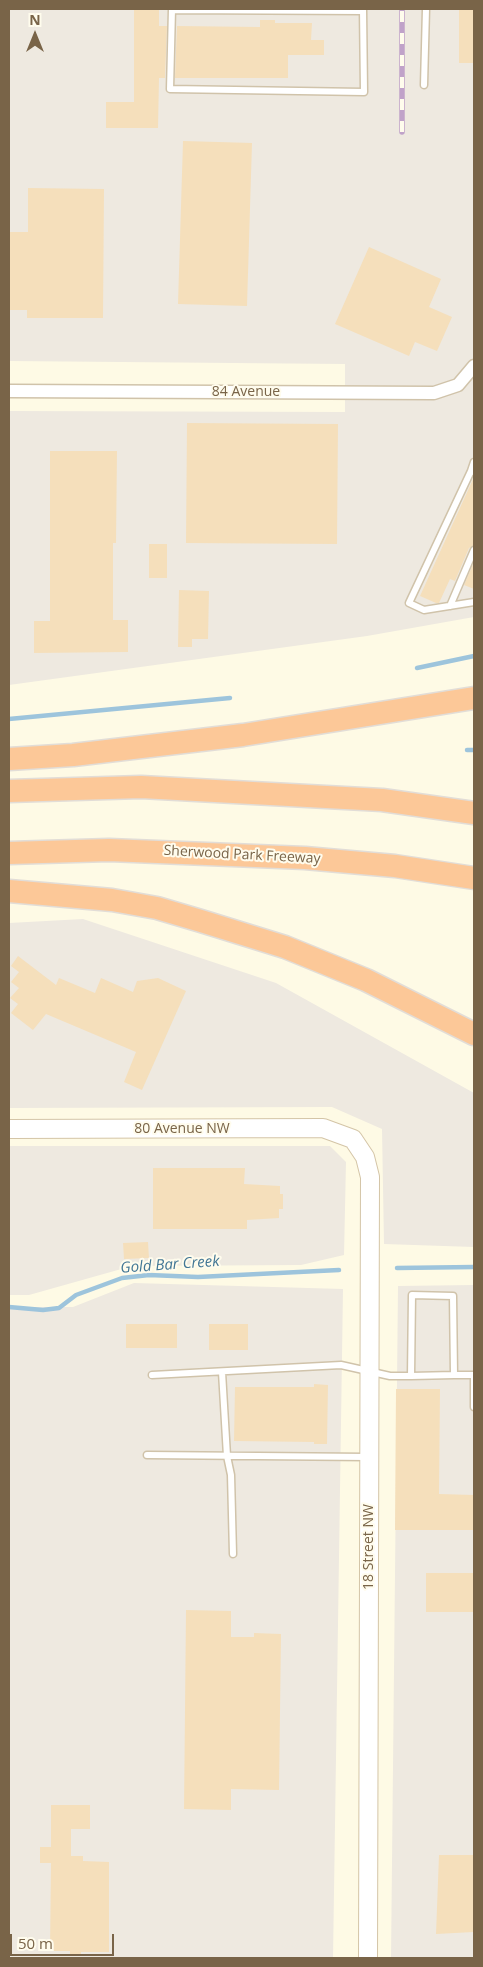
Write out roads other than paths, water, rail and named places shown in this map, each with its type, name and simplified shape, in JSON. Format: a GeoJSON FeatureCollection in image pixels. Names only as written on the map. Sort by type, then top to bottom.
{"type":"FeatureCollection","features":[{"type":"Feature","properties":{"kind":"highway"},"geometry":{"type":"LineString","coordinates":[[9,759],[74,755],[243,735],[474,698]]}},
{"type":"Feature","properties":{"kind":"highway"},"geometry":{"type":"LineString","coordinates":[[9,790],[141,787],[373,800],[474,813]]}},
{"type":"Feature","properties":{"kind":"highway","name":"Sherwood Park Freeway"},"geometry":{"type":"LineString","coordinates":[[9,853],[109,850],[296,857],[395,866],[474,878]]}},
{"type":"Feature","properties":{"kind":"highway"},"geometry":{"type":"LineString","coordinates":[[9,891],[112,900],[157,908],[211,924],[285,947],[366,980],[474,1034]]}},
{"type":"Feature","properties":{"kind":"street","name":"84 Avenue"},"geometry":{"type":"LineString","coordinates":[[9,391],[434,393],[458,385],[474,366]]}},
{"type":"Feature","properties":{"kind":"street","name":"80 Avenue NW"},"geometry":{"type":"LineString","coordinates":[[9,1129],[323,1128],[353,1139]]}},
{"type":"Feature","properties":{"kind":"street","name":"18 Street NW"},"geometry":{"type":"LineString","coordinates":[[353,1139],[365,1158],[370,1177],[368,1370],[368,1958]]}},
{"type":"Feature","properties":{"kind":"lane"},"geometry":{"type":"LineString","coordinates":[[172,9],[363,10],[364,92],[170,90],[172,9]]}},
{"type":"Feature","properties":{"kind":"lane"},"geometry":{"type":"LineString","coordinates":[[424,85],[426,9]]}},
{"type":"Feature","properties":{"kind":"lane"},"geometry":{"type":"LineString","coordinates":[[474,462],[472,472],[408,603],[424,610],[474,602]]}},
{"type":"Feature","properties":{"kind":"lane"},"geometry":{"type":"LineString","coordinates":[[450,606],[474,550]]}},
{"type":"Feature","properties":{"kind":"lane"},"geometry":{"type":"LineString","coordinates":[[411,1376],[412,1295],[453,1296],[454,1375]]}},
{"type":"Feature","properties":{"kind":"lane"},"geometry":{"type":"LineString","coordinates":[[152,1375],[341,1365],[390,1376],[474,1375],[474,1407]]}},
{"type":"Feature","properties":{"kind":"lane"},"geometry":{"type":"LineString","coordinates":[[222,1372],[231,1475],[233,1554]]}},
{"type":"Feature","properties":{"kind":"lane"},"geometry":{"type":"LineString","coordinates":[[147,1455],[369,1457]]}},
{"type":"Feature","properties":{"kind":"waterway"},"geometry":{"type":"LineString","coordinates":[[417,668],[474,656]]}},
{"type":"Feature","properties":{"kind":"waterway"},"geometry":{"type":"LineString","coordinates":[[9,719],[230,698]]}},
{"type":"Feature","properties":{"kind":"waterway"},"geometry":{"type":"LineString","coordinates":[[467,750],[474,750]]}},
{"type":"Feature","properties":{"kind":"waterway","name":"Gold Bar Creek"},"geometry":{"type":"LineString","coordinates":[[397,1268],[474,1267]]}},
{"type":"Feature","properties":{"kind":"waterway","name":"Gold Bar Creek"},"geometry":{"type":"LineString","coordinates":[[9,1307],[43,1310],[59,1308],[76,1295],[122,1278],[149,1275],[198,1277],[339,1270]]}},
{"type":"Feature","properties":{"kind":"railway"},"geometry":{"type":"LineString","coordinates":[[402,9],[402,132]]}}]}
